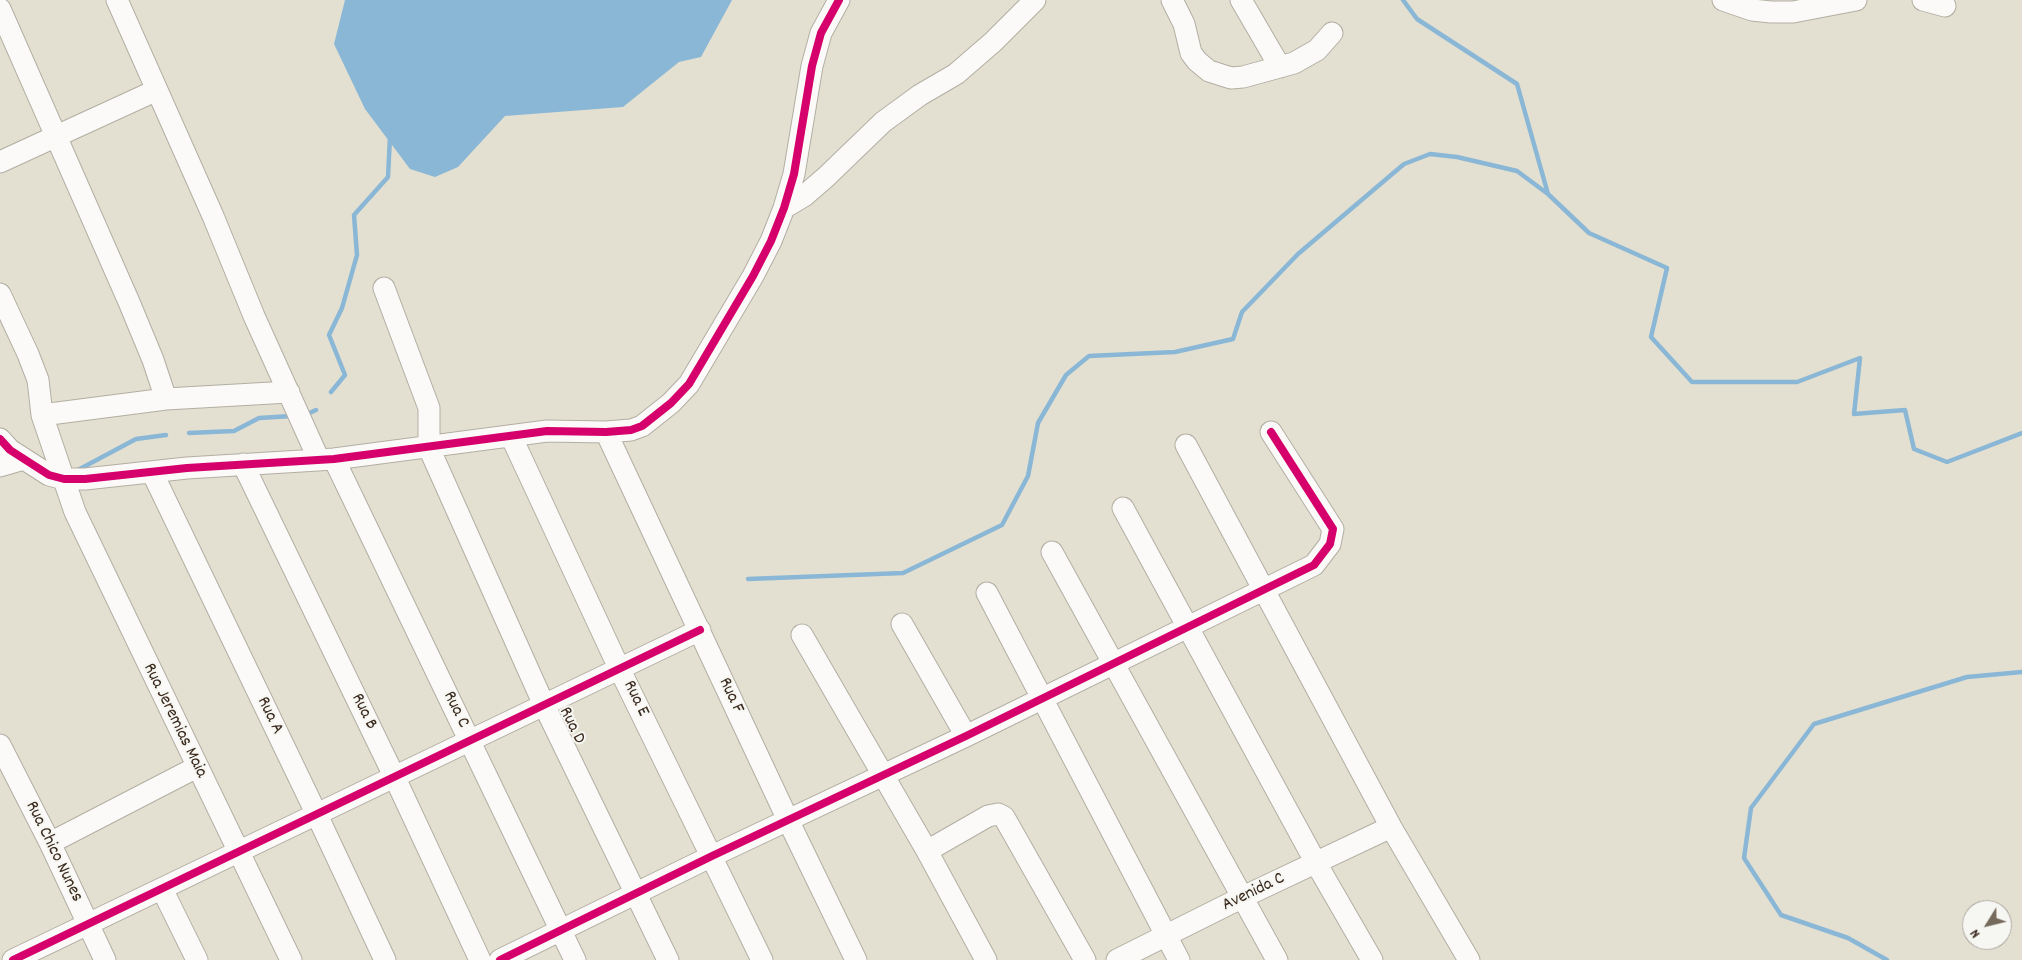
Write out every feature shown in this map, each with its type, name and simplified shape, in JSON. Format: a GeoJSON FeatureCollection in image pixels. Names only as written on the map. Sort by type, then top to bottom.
{"type":"FeatureCollection","features":[{"type":"Feature","properties":{"kind":"street","name":"Rua C"},"geometry":{"type":"LineString","coordinates":[[117,0],[213,216],[254,316],[289,392],[326,460],[470,741],[575,960]]}},
{"type":"Feature","properties":{"kind":"street"},"geometry":{"type":"LineString","coordinates":[[0,439],[10,450],[50,475],[64,479],[85,479],[243,464],[326,460],[556,431],[606,432],[630,430],[642,426],[671,403],[689,384],[753,276],[771,241],[784,208],[794,174],[812,66],[821,33],[839,0]]}},
{"type":"Feature","properties":{"kind":"street"},"geometry":{"type":"LineString","coordinates":[[784,208],[804,196],[826,177],[883,122],[920,95],[956,74],[993,42],[1035,0]]}},
{"type":"Feature","properties":{"kind":"street"},"geometry":{"type":"LineString","coordinates":[[1172,0],[1184,24],[1192,53],[1203,68],[1231,78],[1243,77],[1294,63],[1317,50],[1332,33]]}},
{"type":"Feature","properties":{"kind":"street"},"geometry":{"type":"LineString","coordinates":[[1241,0],[1280,67]]}},
{"type":"Feature","properties":{"kind":"street"},"geometry":{"type":"LineString","coordinates":[[1723,0],[1752,10],[1793,12],[1856,0]]}},
{"type":"Feature","properties":{"kind":"street"},"geometry":{"type":"LineString","coordinates":[[1922,0],[1945,6]]}},
{"type":"Feature","properties":{"kind":"street"},"geometry":{"type":"LineString","coordinates":[[0,9],[129,302],[153,360],[166,399]]}},
{"type":"Feature","properties":{"kind":"street"},"geometry":{"type":"LineString","coordinates":[[0,162],[157,90]]}},
{"type":"Feature","properties":{"kind":"street"},"geometry":{"type":"LineString","coordinates":[[384,288],[429,408],[429,448]]}},
{"type":"Feature","properties":{"kind":"street","name":"Rua Jeremias Maia"},"geometry":{"type":"LineString","coordinates":[[0,294],[38,380],[42,415],[68,495],[86,538],[291,960]]}},
{"type":"Feature","properties":{"kind":"street"},"geometry":{"type":"LineString","coordinates":[[42,415],[166,399],[289,392]]}},
{"type":"Feature","properties":{"kind":"street","name":"Rua F"},"geometry":{"type":"LineString","coordinates":[[606,432],[788,820],[856,960]]}},
{"type":"Feature","properties":{"kind":"street"},"geometry":{"type":"LineString","coordinates":[[500,960],[712,856],[966,736],[1314,565],[1330,544],[1333,528],[1271,432]]}},
{"type":"Feature","properties":{"kind":"street","name":"Rua E"},"geometry":{"type":"LineString","coordinates":[[511,436],[619,668],[762,960]]}},
{"type":"Feature","properties":{"kind":"street"},"geometry":{"type":"LineString","coordinates":[[1186,445],[1391,828],[1469,960]]}},
{"type":"Feature","properties":{"kind":"street","name":"Rua D"},"geometry":{"type":"LineString","coordinates":[[429,448],[544,705],[668,960]]}},
{"type":"Feature","properties":{"kind":"street"},"geometry":{"type":"LineString","coordinates":[[0,466],[24,459]]}},
{"type":"Feature","properties":{"kind":"street","name":"Rua B"},"geometry":{"type":"LineString","coordinates":[[243,464],[395,778],[480,960]]}},
{"type":"Feature","properties":{"kind":"street","name":"Rua A"},"geometry":{"type":"LineString","coordinates":[[152,472],[385,960]]}},
{"type":"Feature","properties":{"kind":"street"},"geometry":{"type":"LineString","coordinates":[[1123,508],[1316,863],[1372,960]]}},
{"type":"Feature","properties":{"kind":"street"},"geometry":{"type":"LineString","coordinates":[[1052,552],[1112,664],[1277,960]]}},
{"type":"Feature","properties":{"kind":"street"},"geometry":{"type":"LineString","coordinates":[[987,594],[1179,960]]}},
{"type":"Feature","properties":{"kind":"street"},"geometry":{"type":"LineString","coordinates":[[902,624],[966,736]]}},
{"type":"Feature","properties":{"kind":"street"},"geometry":{"type":"LineString","coordinates":[[14,960],[700,630]]}},
{"type":"Feature","properties":{"kind":"street"},"geometry":{"type":"LineString","coordinates":[[802,635],[884,775],[986,960]]}},
{"type":"Feature","properties":{"kind":"street","name":"Rua Chico Nunes"},"geometry":{"type":"LineString","coordinates":[[0,744],[106,960]]}},
{"type":"Feature","properties":{"kind":"street"},"geometry":{"type":"LineString","coordinates":[[50,843],[197,767]]}},
{"type":"Feature","properties":{"kind":"street"},"geometry":{"type":"LineString","coordinates":[[927,851],[988,816],[998,814],[1004,817],[1085,960]]}},
{"type":"Feature","properties":{"kind":"street","name":"Avenida C"},"geometry":{"type":"LineString","coordinates":[[1117,960],[1243,897],[1391,828]]}},
{"type":"Feature","properties":{"kind":"street"},"geometry":{"type":"LineString","coordinates":[[162,889],[197,960]]}},
{"type":"Feature","properties":{"kind":"water"},"geometry":{"type":"Polygon","coordinates":[[[345,0],[732,0],[701,57],[679,62],[623,107],[505,116],[458,167],[435,177],[410,169],[365,109],[334,44],[345,0]]]}},
{"type":"Feature","properties":{"kind":"waterway"},"geometry":{"type":"LineString","coordinates":[[1403,0],[1417,19],[1517,84],[1548,194],[1589,233],[1667,268],[1651,337],[1692,382],[1797,382],[1860,358],[1854,414],[1905,410],[1914,449],[1947,462],[2022,433]]}},
{"type":"Feature","properties":{"kind":"waterway"},"geometry":{"type":"LineString","coordinates":[[331,392],[345,375],[329,335],[342,308],[357,255],[354,215],[388,177],[390,137]]}},
{"type":"Feature","properties":{"kind":"waterway"},"geometry":{"type":"LineString","coordinates":[[748,579],[903,573],[1002,525],[1028,476],[1038,423],[1066,375],[1089,356],[1175,352],[1233,339],[1242,312],[1298,254],[1404,164],[1430,154],[1457,157],[1517,171],[1548,194]]}},
{"type":"Feature","properties":{"kind":"waterway"},"geometry":{"type":"LineString","coordinates":[[305,415],[316,410]]}},
{"type":"Feature","properties":{"kind":"waterway"},"geometry":{"type":"LineString","coordinates":[[189,433],[234,431],[259,418],[292,416]]}},
{"type":"Feature","properties":{"kind":"waterway"},"geometry":{"type":"LineString","coordinates":[[76,471],[136,439],[166,435]]}},
{"type":"Feature","properties":{"kind":"waterway"},"geometry":{"type":"LineString","coordinates":[[1887,960],[1848,938],[1781,915],[1744,858],[1751,808],[1814,724],[1967,677],[2022,672]]}},
{"type":"Feature","properties":{"kind":"cycle path"},"geometry":{"type":"LineString","coordinates":[[0,439],[10,450],[49,475],[64,479],[85,479],[187,468],[334,459],[547,431],[606,432],[631,430],[642,426],[671,403],[689,384],[753,276],[771,241],[784,208],[794,174],[812,66],[821,33],[839,0]]}},
{"type":"Feature","properties":{"kind":"cycle path"},"geometry":{"type":"LineString","coordinates":[[500,960],[712,856],[966,736],[1314,565],[1330,544],[1333,529],[1271,432]]}},
{"type":"Feature","properties":{"kind":"cycle path"},"geometry":{"type":"LineString","coordinates":[[13,960],[700,630]]}}]}
